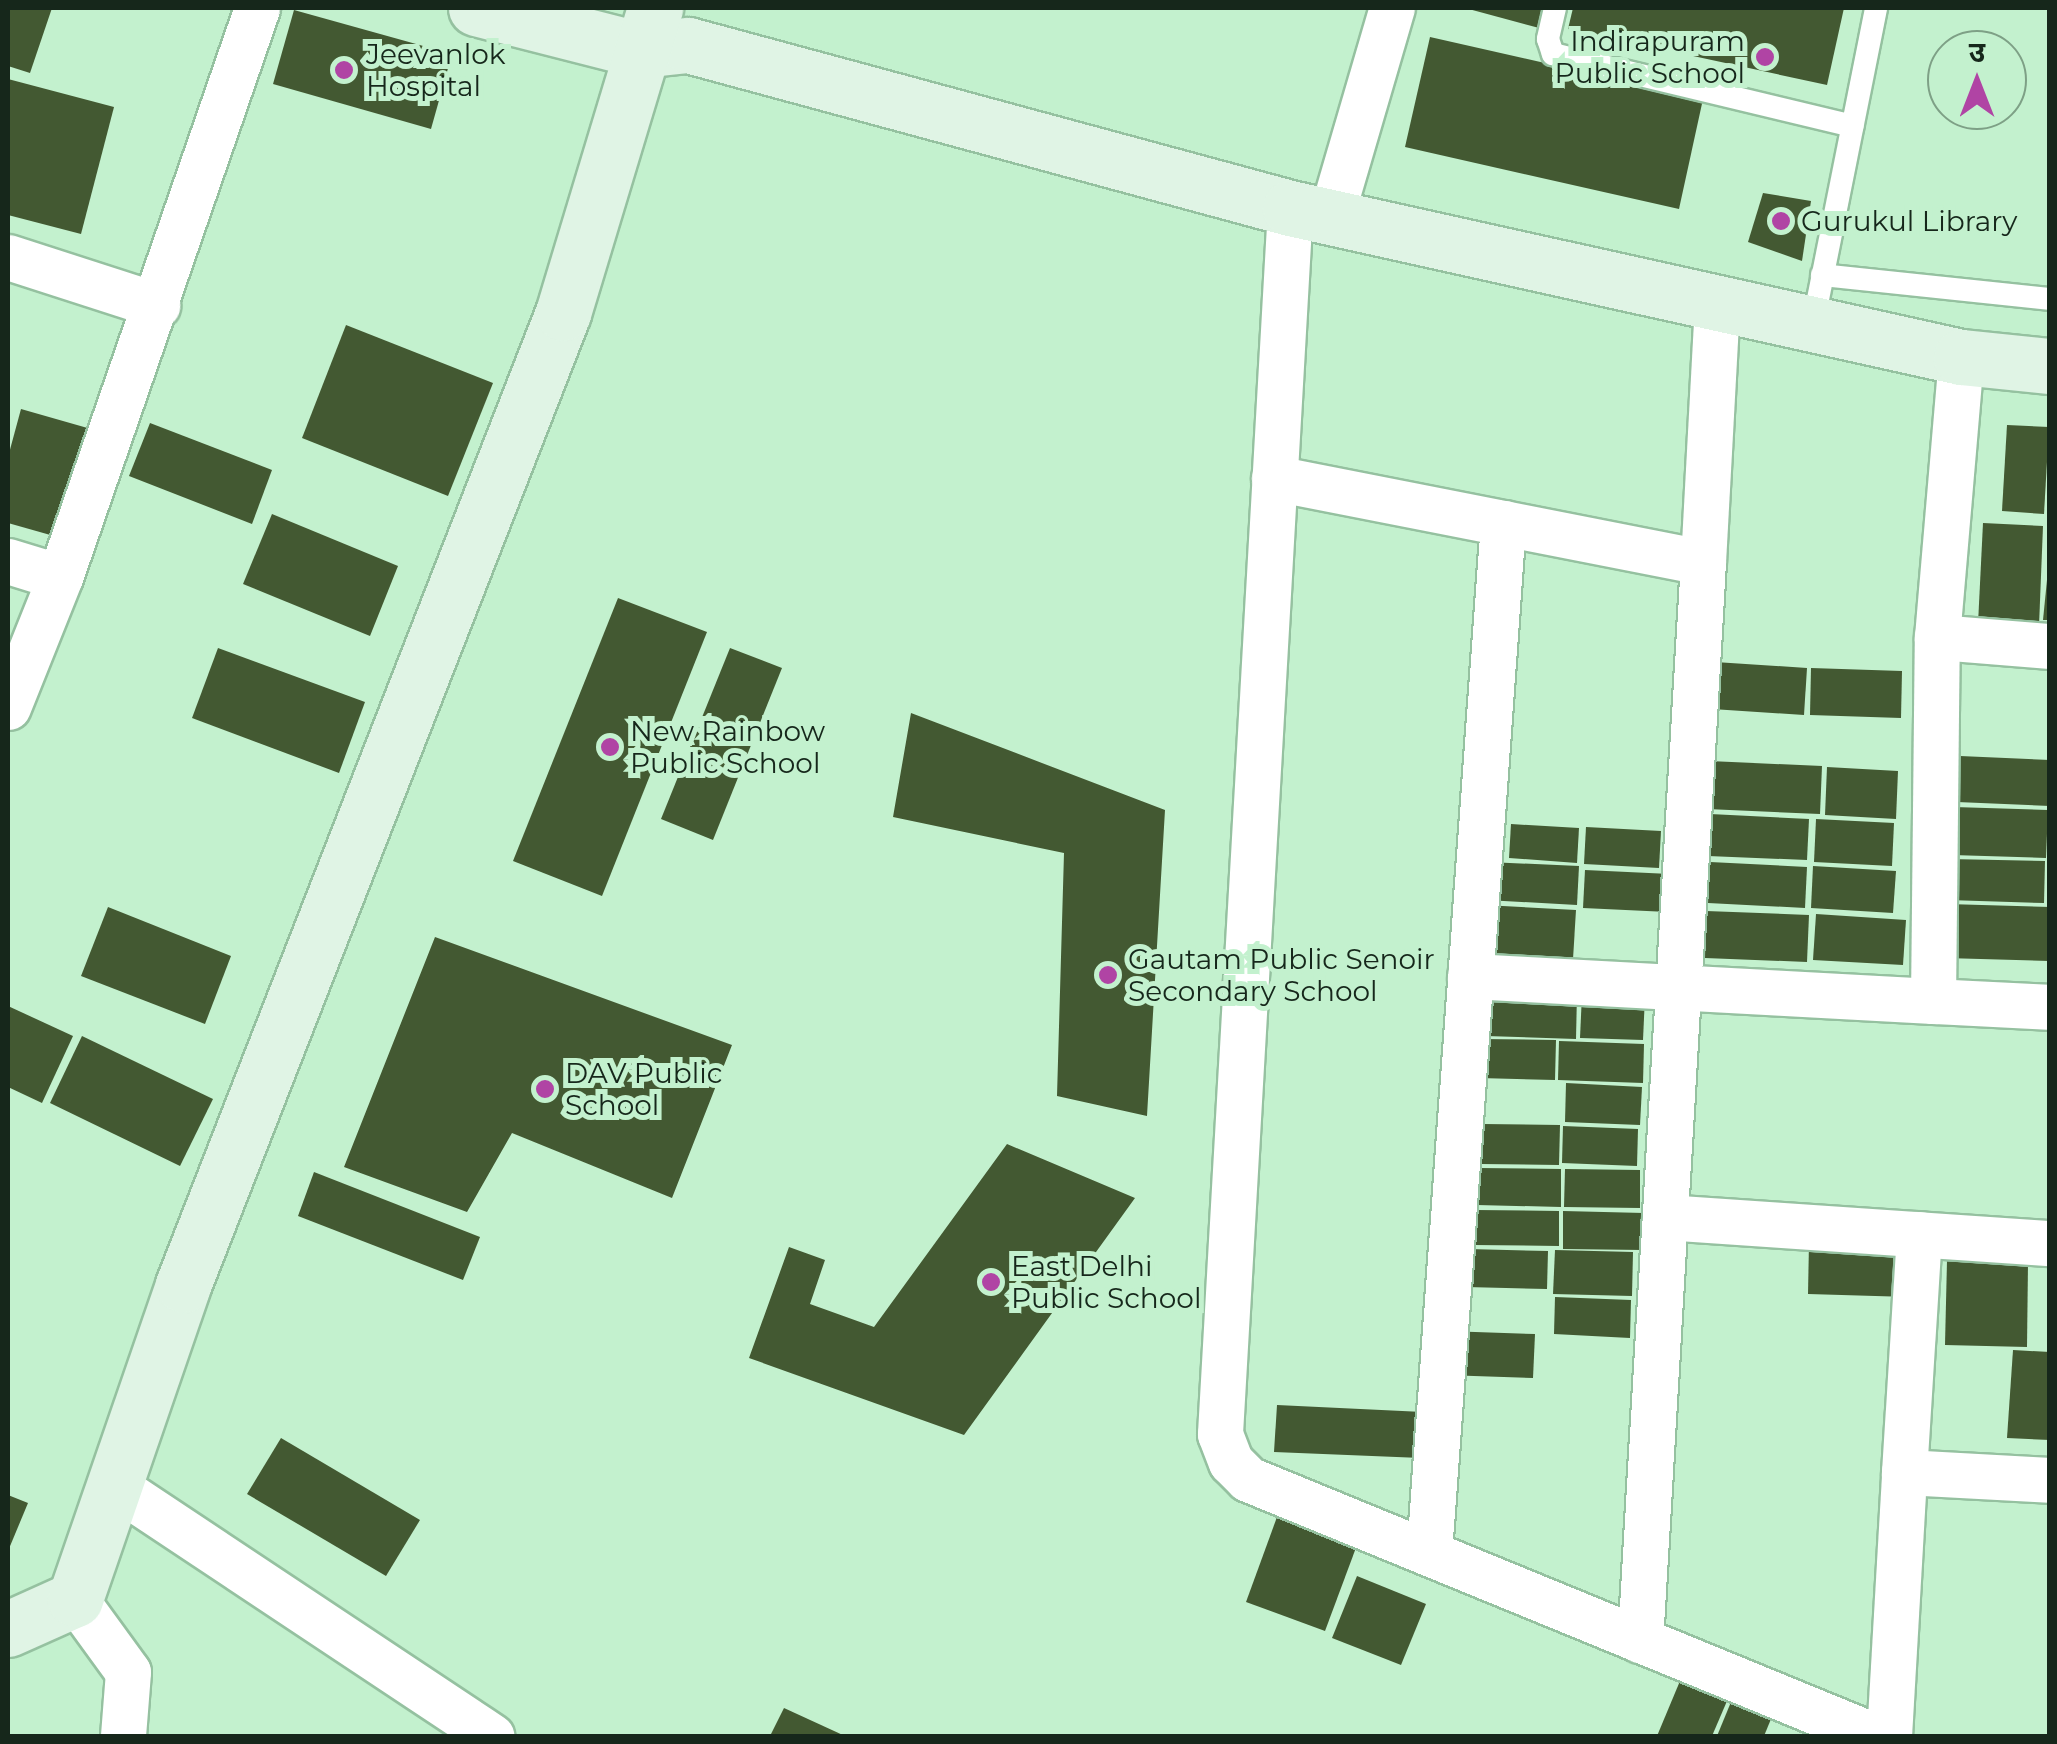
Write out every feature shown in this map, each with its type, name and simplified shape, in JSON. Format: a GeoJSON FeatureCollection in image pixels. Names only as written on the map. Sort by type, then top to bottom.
{"type":"FeatureCollection","features":[{"type":"Feature","properties":{"kind":"street"},"geometry":{"type":"LineString","coordinates":[[8,708],[157,305],[257,8]]}},
{"type":"Feature","properties":{"kind":"street"},"geometry":{"type":"LineString","coordinates":[[476,8],[651,26],[1311,212],[1718,303],[1818,300],[1961,357],[2050,366]]}},
{"type":"Feature","properties":{"kind":"street"},"geometry":{"type":"LineString","coordinates":[[1392,8],[1311,212],[1274,478],[1220,1434],[1231,1462],[1248,1479],[1874,1736]]}},
{"type":"Feature","properties":{"kind":"street"},"geometry":{"type":"LineString","coordinates":[[123,1736],[128,1672],[32,1614],[115,1486],[183,1285],[563,313],[651,26]]}},
{"type":"Feature","properties":{"kind":"street"},"geometry":{"type":"LineString","coordinates":[[8,257],[157,305]]}},
{"type":"Feature","properties":{"kind":"street"},"geometry":{"type":"LineString","coordinates":[[1640,1640],[1718,303]]}},
{"type":"Feature","properties":{"kind":"street"},"geometry":{"type":"LineString","coordinates":[[1933,1002],[1937,637],[1961,357]]}},
{"type":"Feature","properties":{"kind":"street"},"geometry":{"type":"LineString","coordinates":[[1274,478],[1704,562]]}},
{"type":"Feature","properties":{"kind":"street"},"geometry":{"type":"LineString","coordinates":[[1429,1552],[1504,523]]}},
{"type":"Feature","properties":{"kind":"street"},"geometry":{"type":"LineString","coordinates":[[8,561],[60,576]]}},
{"type":"Feature","properties":{"kind":"street"},"geometry":{"type":"LineString","coordinates":[[1937,637],[2050,646]]}},
{"type":"Feature","properties":{"kind":"street"},"geometry":{"type":"LineString","coordinates":[[1470,976],[2050,1007]]}},
{"type":"Feature","properties":{"kind":"street"},"geometry":{"type":"LineString","coordinates":[[1665,1217],[2050,1243]]}},
{"type":"Feature","properties":{"kind":"street"},"geometry":{"type":"LineString","coordinates":[[1889,1736],[1919,1234]]}},
{"type":"Feature","properties":{"kind":"street"},"geometry":{"type":"LineString","coordinates":[[1904,1472],[2050,1480]]}},
{"type":"Feature","properties":{"kind":"street"},"geometry":{"type":"LineString","coordinates":[[115,1486],[482,1734]]}},
{"type":"Feature","properties":{"kind":"lane"},"geometry":{"type":"LineString","coordinates":[[1556,8],[1548,39],[1553,54],[1852,126]]}},
{"type":"Feature","properties":{"kind":"lane"},"geometry":{"type":"LineString","coordinates":[[1876,8],[1818,300],[2050,300]]}},
{"type":"Feature","properties":{"kind":"building"},"geometry":{"type":"Polygon","coordinates":[[[8,8],[52,8],[30,73],[8,66],[8,8]]]}},
{"type":"Feature","properties":{"kind":"building"},"geometry":{"type":"Polygon","coordinates":[[[1465,8],[1548,8],[1543,29],[1465,8]]]}},
{"type":"Feature","properties":{"kind":"building","name":"Indirapuram Public School"},"geometry":{"type":"Polygon","coordinates":[[[1573,8],[1844,8],[1827,85],[1568,29],[1573,8]]]}},
{"type":"Feature","properties":{"kind":"building"},"geometry":{"type":"Polygon","coordinates":[[[294,10],[452,54],[431,129],[273,84],[294,10]]]}},
{"type":"Feature","properties":{"kind":"building"},"geometry":{"type":"Polygon","coordinates":[[[1430,37],[1703,99],[1679,209],[1405,147],[1430,37]]]}},
{"type":"Feature","properties":{"kind":"building"},"geometry":{"type":"Polygon","coordinates":[[[8,79],[114,107],[81,234],[8,215],[8,79]]]}},
{"type":"Feature","properties":{"kind":"building","name":"Gurukul Library"},"geometry":{"type":"Polygon","coordinates":[[[1763,193],[1811,201],[1802,261],[1748,242],[1763,193]]]}},
{"type":"Feature","properties":{"kind":"building"},"geometry":{"type":"Polygon","coordinates":[[[346,325],[493,383],[448,496],[302,438],[346,325]]]}},
{"type":"Feature","properties":{"kind":"building"},"geometry":{"type":"Polygon","coordinates":[[[21,409],[91,429],[61,538],[8,523],[8,457],[21,409]]]}},
{"type":"Feature","properties":{"kind":"building"},"geometry":{"type":"Polygon","coordinates":[[[150,423],[272,470],[252,524],[129,476],[150,423]]]}},
{"type":"Feature","properties":{"kind":"building"},"geometry":{"type":"Polygon","coordinates":[[[2007,425],[2049,427],[2044,514],[2002,511],[2007,425]]]}},
{"type":"Feature","properties":{"kind":"building"},"geometry":{"type":"Polygon","coordinates":[[[272,514],[398,566],[370,636],[243,584],[272,514]]]}},
{"type":"Feature","properties":{"kind":"building"},"geometry":{"type":"Polygon","coordinates":[[[1983,523],[2043,526],[2039,626],[1978,624],[1983,523]]]}},
{"type":"Feature","properties":{"kind":"building"},"geometry":{"type":"Polygon","coordinates":[[[2047,580],[2050,620],[2043,620],[2047,580]]]}},
{"type":"Feature","properties":{"kind":"building","name":"New Rainbow Public School"},"geometry":{"type":"Polygon","coordinates":[[[618,598],[707,632],[602,896],[513,861],[618,598]]]}},
{"type":"Feature","properties":{"kind":"building"},"geometry":{"type":"Polygon","coordinates":[[[218,648],[365,702],[339,773],[192,718],[218,648]]]}},
{"type":"Feature","properties":{"kind":"building"},"geometry":{"type":"Polygon","coordinates":[[[730,648],[782,668],[713,840],[661,819],[730,648]]]}},
{"type":"Feature","properties":{"kind":"building"},"geometry":{"type":"Polygon","coordinates":[[[1715,662],[1807,668],[1804,715],[1712,709],[1715,662]]]}},
{"type":"Feature","properties":{"kind":"building"},"geometry":{"type":"Polygon","coordinates":[[[1811,668],[1902,671],[1901,718],[1810,715],[1811,668]]]}},
{"type":"Feature","properties":{"kind":"building","name":"Gautam Public Senoir Secondary School"},"geometry":{"type":"Polygon","coordinates":[[[911,713],[1165,810],[1147,1116],[1057,1096],[1064,853],[893,817],[911,713]]]}},
{"type":"Feature","properties":{"kind":"building"},"geometry":{"type":"Polygon","coordinates":[[[1960,756],[2050,760],[2050,806],[1957,802],[1960,756]]]}},
{"type":"Feature","properties":{"kind":"building"},"geometry":{"type":"Polygon","coordinates":[[[1709,761],[1822,766],[1820,814],[1707,809],[1709,761]]]}},
{"type":"Feature","properties":{"kind":"building"},"geometry":{"type":"Polygon","coordinates":[[[1827,767],[1898,771],[1896,819],[1825,815],[1827,767]]]}},
{"type":"Feature","properties":{"kind":"building"},"geometry":{"type":"Polygon","coordinates":[[[1954,807],[2048,810],[2046,858],[1952,855],[1954,807]]]}},
{"type":"Feature","properties":{"kind":"building"},"geometry":{"type":"Polygon","coordinates":[[[1710,814],[1809,819],[1807,860],[1708,856],[1710,814]]]}},
{"type":"Feature","properties":{"kind":"building"},"geometry":{"type":"Polygon","coordinates":[[[1816,819],[1894,823],[1892,866],[1814,862],[1816,819]]]}},
{"type":"Feature","properties":{"kind":"building"},"geometry":{"type":"Polygon","coordinates":[[[1511,824],[1579,828],[1577,863],[1509,858],[1511,824]]]}},
{"type":"Feature","properties":{"kind":"building"},"geometry":{"type":"Polygon","coordinates":[[[1586,827],[1661,831],[1659,868],[1584,864],[1586,827]]]}},
{"type":"Feature","properties":{"kind":"building"},"geometry":{"type":"Polygon","coordinates":[[[1949,859],[2045,861],[2044,903],[1948,900],[1949,859]]]}},
{"type":"Feature","properties":{"kind":"building"},"geometry":{"type":"Polygon","coordinates":[[[1488,862],[1579,866],[1577,905],[1486,900],[1488,862]]]}},
{"type":"Feature","properties":{"kind":"building"},"geometry":{"type":"Polygon","coordinates":[[[1710,862],[1807,867],[1805,908],[1708,903],[1710,862]]]}},
{"type":"Feature","properties":{"kind":"building"},"geometry":{"type":"Polygon","coordinates":[[[1813,866],[1896,871],[1893,913],[1811,908],[1813,866]]]}},
{"type":"Feature","properties":{"kind":"building"},"geometry":{"type":"Polygon","coordinates":[[[1585,870],[1670,874],[1668,912],[1583,908],[1585,870]]]}},
{"type":"Feature","properties":{"kind":"building"},"geometry":{"type":"Polygon","coordinates":[[[1947,904],[2050,907],[2049,961],[1945,958],[1947,904]]]}},
{"type":"Feature","properties":{"kind":"building"},"geometry":{"type":"Polygon","coordinates":[[[1484,905],[1576,910],[1573,959],[1481,954],[1484,905]]]}},
{"type":"Feature","properties":{"kind":"building"},"geometry":{"type":"Polygon","coordinates":[[[108,907],[231,956],[205,1024],[81,976],[108,907]]]}},
{"type":"Feature","properties":{"kind":"building"},"geometry":{"type":"Polygon","coordinates":[[[1706,911],[1809,915],[1807,962],[1705,958],[1706,911]]]}},
{"type":"Feature","properties":{"kind":"building"},"geometry":{"type":"Polygon","coordinates":[[[1816,914],[1906,920],[1903,965],[1813,960],[1816,914]]]}},
{"type":"Feature","properties":{"kind":"building","name":"DAV Public School"},"geometry":{"type":"Polygon","coordinates":[[[435,937],[732,1045],[672,1198],[512,1133],[467,1212],[344,1167],[435,937]]]}},
{"type":"Feature","properties":{"kind":"building"},"geometry":{"type":"Polygon","coordinates":[[[1487,991],[1577,993],[1576,1039],[1486,1036],[1487,991]]]}},
{"type":"Feature","properties":{"kind":"building"},"geometry":{"type":"Polygon","coordinates":[[[1582,994],[1645,996],[1643,1040],[1580,1038],[1582,994]]]}},
{"type":"Feature","properties":{"kind":"building"},"geometry":{"type":"Polygon","coordinates":[[[8,1006],[73,1036],[42,1103],[8,1087],[8,1006]]]}},
{"type":"Feature","properties":{"kind":"building"},"geometry":{"type":"Polygon","coordinates":[[[82,1036],[213,1099],[180,1166],[50,1103],[82,1036]]]}},
{"type":"Feature","properties":{"kind":"building"},"geometry":{"type":"Polygon","coordinates":[[[1480,1039],[1556,1040],[1555,1080],[1479,1078],[1480,1039]]]}},
{"type":"Feature","properties":{"kind":"building"},"geometry":{"type":"Polygon","coordinates":[[[1559,1041],[1644,1044],[1643,1083],[1558,1080],[1559,1041]]]}},
{"type":"Feature","properties":{"kind":"building"},"geometry":{"type":"Polygon","coordinates":[[[1566,1083],[1642,1087],[1640,1125],[1565,1122],[1566,1083]]]}},
{"type":"Feature","properties":{"kind":"building"},"geometry":{"type":"Polygon","coordinates":[[[1482,1124],[1560,1125],[1559,1165],[1481,1164],[1482,1124]]]}},
{"type":"Feature","properties":{"kind":"building"},"geometry":{"type":"Polygon","coordinates":[[[1563,1126],[1638,1129],[1637,1166],[1562,1163],[1563,1126]]]}},
{"type":"Feature","properties":{"kind":"building","name":"East Delhi Public School"},"geometry":{"type":"Polygon","coordinates":[[[1007,1144],[1135,1198],[964,1435],[749,1358],[789,1247],[825,1260],[810,1304],[874,1327],[1007,1144]]]}},
{"type":"Feature","properties":{"kind":"building"},"geometry":{"type":"Polygon","coordinates":[[[1478,1168],[1561,1169],[1561,1207],[1477,1205],[1478,1168]]]}},
{"type":"Feature","properties":{"kind":"building"},"geometry":{"type":"Polygon","coordinates":[[[1565,1169],[1640,1170],[1640,1208],[1564,1207],[1565,1169]]]}},
{"type":"Feature","properties":{"kind":"building"},"geometry":{"type":"Polygon","coordinates":[[[314,1172],[480,1237],[463,1280],[298,1216],[314,1172]]]}},
{"type":"Feature","properties":{"kind":"building"},"geometry":{"type":"Polygon","coordinates":[[[1475,1210],[1559,1211],[1559,1246],[1474,1245],[1475,1210]]]}},
{"type":"Feature","properties":{"kind":"building"},"geometry":{"type":"Polygon","coordinates":[[[1563,1211],[1644,1213],[1643,1250],[1563,1249],[1563,1211]]]}},
{"type":"Feature","properties":{"kind":"building"},"geometry":{"type":"Polygon","coordinates":[[[1809,1243],[1911,1247],[1909,1297],[1808,1294],[1809,1243]]]}},
{"type":"Feature","properties":{"kind":"building"},"geometry":{"type":"Polygon","coordinates":[[[1468,1249],[1548,1251],[1547,1289],[1466,1287],[1468,1249]]]}},
{"type":"Feature","properties":{"kind":"building"},"geometry":{"type":"Polygon","coordinates":[[[1555,1250],[1633,1252],[1632,1296],[1553,1294],[1555,1250]]]}},
{"type":"Feature","properties":{"kind":"building"},"geometry":{"type":"Polygon","coordinates":[[[1947,1261],[2028,1263],[2027,1347],[1945,1345],[1947,1261]]]}},
{"type":"Feature","properties":{"kind":"building"},"geometry":{"type":"Polygon","coordinates":[[[1555,1297],[1631,1300],[1630,1338],[1554,1334],[1555,1297]]]}},
{"type":"Feature","properties":{"kind":"building"},"geometry":{"type":"Polygon","coordinates":[[[1446,1331],[1535,1334],[1533,1378],[1444,1375],[1446,1331]]]}},
{"type":"Feature","properties":{"kind":"building"},"geometry":{"type":"Polygon","coordinates":[[[2013,1350],[2050,1352],[2050,1440],[2007,1438],[2013,1350]]]}},
{"type":"Feature","properties":{"kind":"building"},"geometry":{"type":"Polygon","coordinates":[[[1277,1405],[1423,1412],[1421,1458],[1274,1452],[1277,1405]]]}},
{"type":"Feature","properties":{"kind":"building"},"geometry":{"type":"Polygon","coordinates":[[[281,1438],[420,1520],[386,1576],[247,1494],[281,1438]]]}},
{"type":"Feature","properties":{"kind":"building"},"geometry":{"type":"Polygon","coordinates":[[[8,1495],[28,1503],[8,1551],[8,1495]]]}},
{"type":"Feature","properties":{"kind":"building"},"geometry":{"type":"Polygon","coordinates":[[[1277,1517],[1357,1545],[1325,1631],[1246,1602],[1277,1517]]]}},
{"type":"Feature","properties":{"kind":"building"},"geometry":{"type":"Polygon","coordinates":[[[1357,1576],[1426,1604],[1401,1665],[1332,1638],[1357,1576]]]}},
{"type":"Feature","properties":{"kind":"building"},"geometry":{"type":"Polygon","coordinates":[[[1680,1681],[1727,1701],[1712,1736],[1657,1736],[1680,1681]]]}},
{"type":"Feature","properties":{"kind":"building"},"geometry":{"type":"Polygon","coordinates":[[[1731,1702],[1771,1719],[1764,1736],[1717,1736],[1731,1702]]]}},
{"type":"Feature","properties":{"kind":"building"},"geometry":{"type":"Polygon","coordinates":[[[784,1708],[845,1736],[770,1736],[784,1708]]]}},
{"type":"Feature","properties":{"kind":"place","name":"Indirapuram Public School"},"geometry":{"type":"Point","coordinates":[1765,57]}},
{"type":"Feature","properties":{"kind":"place","name":"Jeevanlok Hospital"},"geometry":{"type":"Point","coordinates":[344,70]}},
{"type":"Feature","properties":{"kind":"place","name":"Gurukul Library"},"geometry":{"type":"Point","coordinates":[1781,221]}},
{"type":"Feature","properties":{"kind":"place","name":"New Rainbow Public School"},"geometry":{"type":"Point","coordinates":[610,747]}},
{"type":"Feature","properties":{"kind":"place","name":"Gautam Public Senoir Secondary School"},"geometry":{"type":"Point","coordinates":[1108,975]}},
{"type":"Feature","properties":{"kind":"place","name":"DAV Public School"},"geometry":{"type":"Point","coordinates":[545,1089]}},
{"type":"Feature","properties":{"kind":"place","name":"East Delhi Public School"},"geometry":{"type":"Point","coordinates":[991,1282]}}]}
